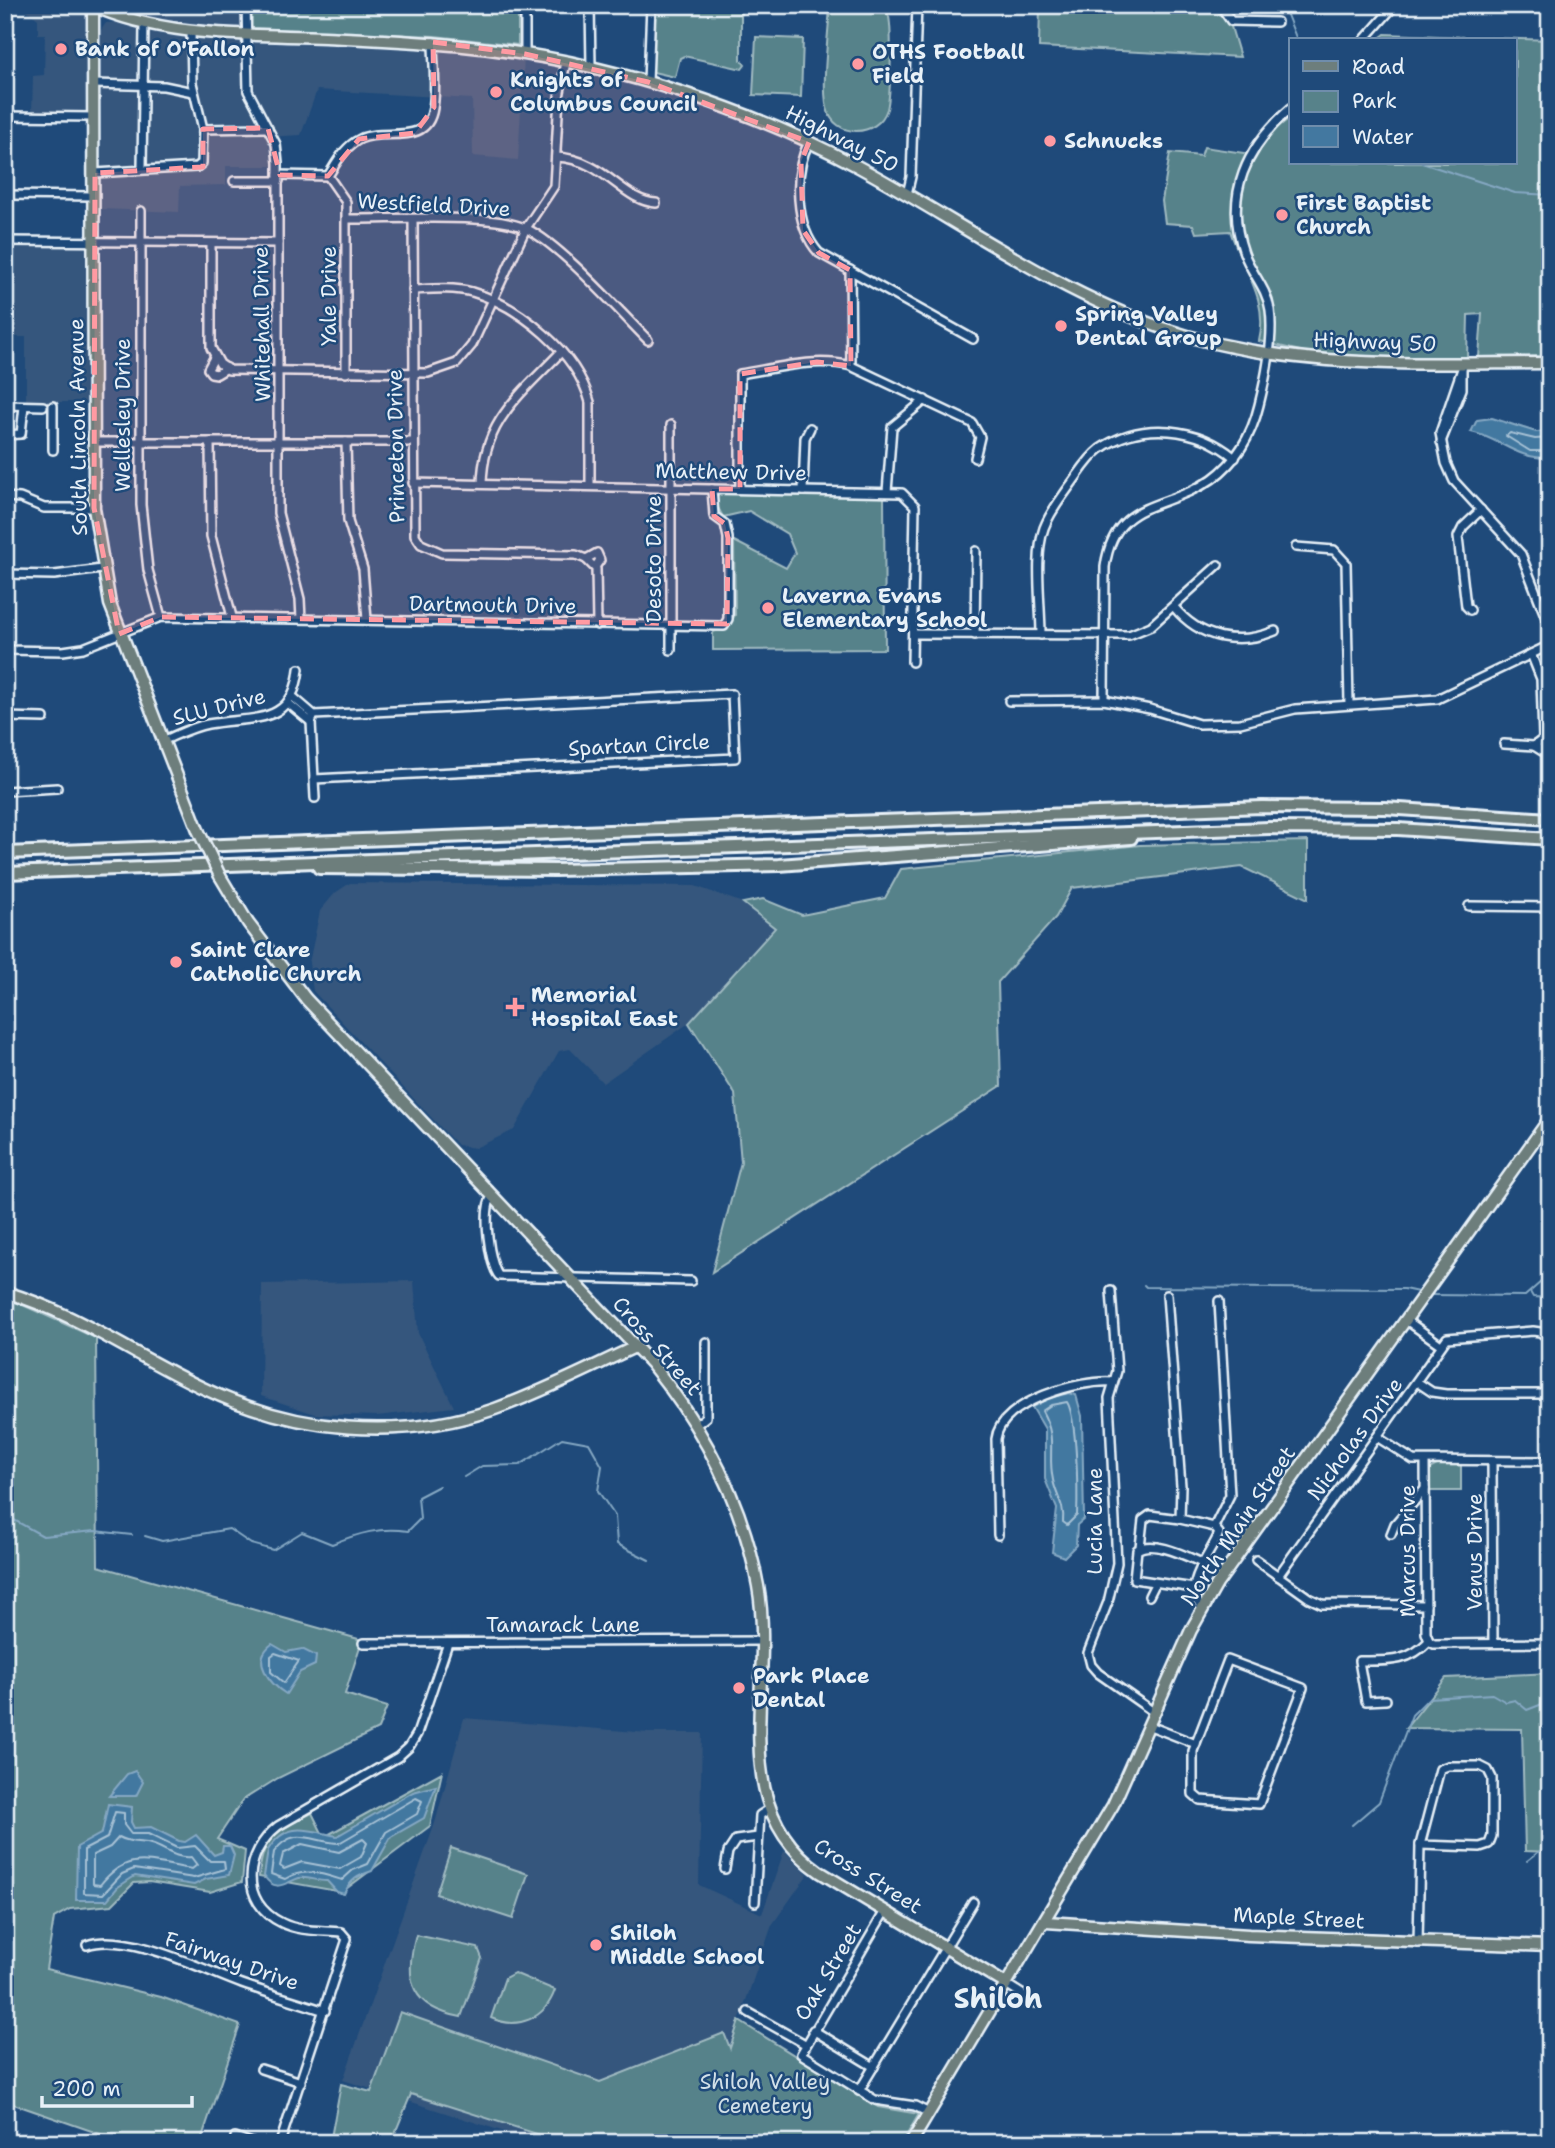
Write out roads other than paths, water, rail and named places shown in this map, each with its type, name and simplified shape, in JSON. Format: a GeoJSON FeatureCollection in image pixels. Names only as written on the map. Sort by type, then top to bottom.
{"type":"FeatureCollection","features":[{"type":"Feature","properties":{"kind":"highway"},"geometry":{"type":"LineString","coordinates":[[5,853],[1237,808],[1385,808],[1550,819]]}},
{"type":"Feature","properties":{"kind":"highway"},"geometry":{"type":"LineString","coordinates":[[256,864],[360,869],[667,869],[908,858],[1145,837],[1273,833],[1309,828]]}},
{"type":"Feature","properties":{"kind":"highway"},"geometry":{"type":"LineString","coordinates":[[5,873],[1309,828],[1550,839]]}},
{"type":"Feature","properties":{"kind":"main road","name":"Highway 50"},"geometry":{"type":"LineString","coordinates":[[95,6],[144,24],[191,32],[433,42],[525,54],[591,67],[702,98],[809,142],[907,194],[1052,277],[1133,316],[1185,335],[1267,355],[1344,363],[1463,367],[1550,363]]}},
{"type":"Feature","properties":{"kind":"main road","name":"South Lincoln Avenue"},"geometry":{"type":"LineString","coordinates":[[95,6],[94,508],[102,569],[119,634],[198,830]]}},
{"type":"Feature","properties":{"kind":"main road"},"geometry":{"type":"LineString","coordinates":[[93,34],[101,21],[114,15]]}},
{"type":"Feature","properties":{"kind":"main road","name":"Cross Street"},"geometry":{"type":"LineString","coordinates":[[198,830],[220,876],[248,923],[306,999],[635,1347],[680,1399],[696,1425],[732,1497],[758,1588],[763,1641],[761,1777],[768,1810],[779,1832],[801,1858],[1006,1984]]}},
{"type":"Feature","properties":{"kind":"main road","name":"North Main Street"},"geometry":{"type":"LineString","coordinates":[[911,2143],[1046,1922],[1113,1805],[1202,1608],[1550,1118]]}},
{"type":"Feature","properties":{"kind":"main road"},"geometry":{"type":"LineString","coordinates":[[5,1292],[49,1307],[205,1389],[248,1408],[292,1420],[346,1429],[414,1427],[492,1410],[635,1347]]}},
{"type":"Feature","properties":{"kind":"main road","name":"Maple Street"},"geometry":{"type":"LineString","coordinates":[[1046,1922],[1418,1943],[1550,1946]]}},
{"type":"Feature","properties":{"kind":"street","name":"Whitehall Drive"},"geometry":{"type":"LineString","coordinates":[[246,5],[248,91],[276,144],[279,178],[281,372],[278,513],[300,599],[301,619]]}},
{"type":"Feature","properties":{"kind":"street"},"geometry":{"type":"LineString","coordinates":[[525,5],[525,54]]}},
{"type":"Feature","properties":{"kind":"street"},"geometry":{"type":"LineString","coordinates":[[590,5],[591,67]]}},
{"type":"Feature","properties":{"kind":"street"},"geometry":{"type":"LineString","coordinates":[[648,82],[651,5]]}},
{"type":"Feature","properties":{"kind":"street"},"geometry":{"type":"LineString","coordinates":[[907,194],[911,177],[917,5]]}},
{"type":"Feature","properties":{"kind":"street"},"geometry":{"type":"LineString","coordinates":[[1220,5],[1231,21],[1277,22]]}},
{"type":"Feature","properties":{"kind":"street"},"geometry":{"type":"LineString","coordinates":[[1366,38],[1395,5]]}},
{"type":"Feature","properties":{"kind":"street"},"geometry":{"type":"LineString","coordinates":[[142,168],[144,24]]}},
{"type":"Feature","properties":{"kind":"street"},"geometry":{"type":"LineString","coordinates":[[94,173],[142,168],[197,167],[202,163],[203,129],[193,92],[191,32]]}},
{"type":"Feature","properties":{"kind":"street"},"geometry":{"type":"LineString","coordinates":[[234,181],[328,176],[342,153],[359,139],[415,133],[426,124],[434,107],[433,42]]}},
{"type":"Feature","properties":{"kind":"street"},"geometry":{"type":"LineString","coordinates":[[211,244],[210,342],[215,356],[227,368],[242,372],[346,373],[443,370],[463,358],[494,300],[526,229],[554,186],[559,97],[566,62]]}},
{"type":"Feature","properties":{"kind":"street"},"geometry":{"type":"LineString","coordinates":[[94,85],[142,86],[193,92]]}},
{"type":"Feature","properties":{"kind":"street"},"geometry":{"type":"LineString","coordinates":[[1104,700],[1105,567],[1108,548],[1116,531],[1128,517],[1146,507],[1211,479],[1235,458],[1252,429],[1267,355],[1270,310],[1265,293],[1244,254],[1235,205],[1241,172],[1257,142],[1289,110]]}},
{"type":"Feature","properties":{"kind":"street"},"geometry":{"type":"LineString","coordinates":[[5,116],[94,117]]}},
{"type":"Feature","properties":{"kind":"street"},"geometry":{"type":"LineString","coordinates":[[203,129],[268,128]]}},
{"type":"Feature","properties":{"kind":"street"},"geometry":{"type":"LineString","coordinates":[[809,142],[801,162],[803,230],[819,253],[973,339]]}},
{"type":"Feature","properties":{"kind":"street"},"geometry":{"type":"LineString","coordinates":[[556,157],[582,160],[643,201],[656,203]]}},
{"type":"Feature","properties":{"kind":"street","name":"Westfield Drive"},"geometry":{"type":"LineString","coordinates":[[328,176],[344,197],[346,219],[486,220],[526,229],[559,253],[648,340]]}},
{"type":"Feature","properties":{"kind":"street"},"geometry":{"type":"LineString","coordinates":[[5,195],[94,196]]}},
{"type":"Feature","properties":{"kind":"street","name":"Wellesley Drive"},"geometry":{"type":"LineString","coordinates":[[141,211],[140,442],[144,544],[161,617]]}},
{"type":"Feature","properties":{"kind":"street","name":"Yale Drive"},"geometry":{"type":"LineString","coordinates":[[346,219],[346,373]]}},
{"type":"Feature","properties":{"kind":"street","name":"Princeton Drive"},"geometry":{"type":"LineString","coordinates":[[413,220],[411,373],[415,535],[431,551],[576,555],[586,559],[595,567],[597,625]]}},
{"type":"Feature","properties":{"kind":"street"},"geometry":{"type":"LineString","coordinates":[[5,241],[278,243]]}},
{"type":"Feature","properties":{"kind":"street"},"geometry":{"type":"LineString","coordinates":[[850,270],[851,366]]}},
{"type":"Feature","properties":{"kind":"street"},"geometry":{"type":"LineString","coordinates":[[413,290],[457,290],[494,300],[521,317],[561,352],[586,389],[590,402],[590,486]]}},
{"type":"Feature","properties":{"kind":"street"},"geometry":{"type":"LineString","coordinates":[[482,484],[482,461],[497,421],[561,352]]}},
{"type":"Feature","properties":{"kind":"street"},"geometry":{"type":"LineString","coordinates":[[215,356],[208,369],[211,373],[217,374],[227,368]]}},
{"type":"Feature","properties":{"kind":"street"},"geometry":{"type":"LineString","coordinates":[[740,489],[740,374],[817,362],[832,361],[851,366],[972,423],[980,436],[975,458]]}},
{"type":"Feature","properties":{"kind":"street"},"geometry":{"type":"LineString","coordinates":[[1463,367],[1441,423],[1441,442],[1446,463],[1454,481],[1521,554],[1550,628]]}},
{"type":"Feature","properties":{"kind":"street"},"geometry":{"type":"LineString","coordinates":[[887,492],[892,427],[925,400]]}},
{"type":"Feature","properties":{"kind":"street"},"geometry":{"type":"LineString","coordinates":[[5,405],[43,407]]}},
{"type":"Feature","properties":{"kind":"street"},"geometry":{"type":"LineString","coordinates":[[5,435],[22,434],[24,406]]}},
{"type":"Feature","properties":{"kind":"street"},"geometry":{"type":"LineString","coordinates":[[52,450],[53,407]]}},
{"type":"Feature","properties":{"kind":"street","name":"Desoto Drive"},"geometry":{"type":"LineString","coordinates":[[671,425],[671,650]]}},
{"type":"Feature","properties":{"kind":"street"},"geometry":{"type":"LineString","coordinates":[[803,491],[805,438],[810,428]]}},
{"type":"Feature","properties":{"kind":"street"},"geometry":{"type":"LineString","coordinates":[[1041,635],[1040,552],[1044,530],[1054,509],[1090,458],[1114,442],[1166,430],[1202,436],[1235,458]]}},
{"type":"Feature","properties":{"kind":"street"},"geometry":{"type":"LineString","coordinates":[[95,442],[412,442]]}},
{"type":"Feature","properties":{"kind":"street"},"geometry":{"type":"LineString","coordinates":[[210,442],[211,536],[232,617]]}},
{"type":"Feature","properties":{"kind":"street"},"geometry":{"type":"LineString","coordinates":[[346,442],[348,521],[363,569],[367,620]]}},
{"type":"Feature","properties":{"kind":"street","name":"Matthew Drive"},"geometry":{"type":"LineString","coordinates":[[413,483],[887,492],[907,495],[915,506],[914,634]]}},
{"type":"Feature","properties":{"kind":"street","name":"Dartmouth Drive"},"geometry":{"type":"LineString","coordinates":[[5,650],[63,651],[83,648],[161,617],[671,626],[727,624],[728,538],[725,524],[714,516],[712,489]]}},
{"type":"Feature","properties":{"kind":"street"},"geometry":{"type":"LineString","coordinates":[[5,497],[20,498],[44,508],[94,508]]}},
{"type":"Feature","properties":{"kind":"street"},"geometry":{"type":"LineString","coordinates":[[1470,610],[1466,606],[1458,537],[1463,527],[1481,510]]}},
{"type":"Feature","properties":{"kind":"street"},"geometry":{"type":"LineString","coordinates":[[1296,547],[1334,550],[1346,563],[1349,704]]}},
{"type":"Feature","properties":{"kind":"street"},"geometry":{"type":"LineString","coordinates":[[975,635],[976,551]]}},
{"type":"Feature","properties":{"kind":"street"},"geometry":{"type":"LineString","coordinates":[[912,662],[914,634],[1105,635],[1141,631],[1174,607],[1218,565]]}},
{"type":"Feature","properties":{"kind":"street"},"geometry":{"type":"LineString","coordinates":[[5,574],[54,575],[102,569]]}},
{"type":"Feature","properties":{"kind":"street"},"geometry":{"type":"LineString","coordinates":[[1174,607],[1201,630],[1230,640],[1254,640],[1275,631]]}},
{"type":"Feature","properties":{"kind":"street"},"geometry":{"type":"LineString","coordinates":[[1009,701],[1104,700],[1210,725],[1240,723],[1295,709],[1437,699],[1550,645]]}},
{"type":"Feature","properties":{"kind":"street"},"geometry":{"type":"LineString","coordinates":[[1504,744],[1534,746],[1541,743],[1541,678],[1531,654]]}},
{"type":"Feature","properties":{"kind":"street","name":"SLU Drive"},"geometry":{"type":"LineString","coordinates":[[162,741],[204,724],[256,719],[291,700],[299,669]]}},
{"type":"Feature","properties":{"kind":"street","name":"Spartan Circle"},"geometry":{"type":"LineString","coordinates":[[312,718],[732,694],[735,758],[314,779]]}},
{"type":"Feature","properties":{"kind":"street"},"geometry":{"type":"LineString","coordinates":[[291,700],[312,718],[315,798]]}},
{"type":"Feature","properties":{"kind":"street"},"geometry":{"type":"LineString","coordinates":[[5,717],[44,718]]}},
{"type":"Feature","properties":{"kind":"street"},"geometry":{"type":"LineString","coordinates":[[5,790],[57,788]]}},
{"type":"Feature","properties":{"kind":"street"},"geometry":{"type":"LineString","coordinates":[[1469,906],[1550,907]]}},
{"type":"Feature","properties":{"kind":"street"},"geometry":{"type":"LineString","coordinates":[[492,1197],[486,1207],[493,1269],[504,1277],[691,1281]]}},
{"type":"Feature","properties":{"kind":"street","name":"Lucia Lane"},"geometry":{"type":"LineString","coordinates":[[1111,1291],[1116,1371],[1109,1398],[1116,1575],[1088,1653],[1091,1665],[1098,1672],[1156,1713]]}},
{"type":"Feature","properties":{"kind":"street"},"geometry":{"type":"LineString","coordinates":[[1167,1295],[1181,1486],[1180,1519]]}},
{"type":"Feature","properties":{"kind":"street"},"geometry":{"type":"LineString","coordinates":[[1214,1527],[1230,1495],[1219,1301]]}},
{"type":"Feature","properties":{"kind":"street"},"geometry":{"type":"LineString","coordinates":[[1406,1320],[1441,1345],[1454,1335],[1532,1331],[1540,1332],[1550,1339]]}},
{"type":"Feature","properties":{"kind":"street"},"geometry":{"type":"LineString","coordinates":[[696,1425],[706,1414],[706,1342]]}},
{"type":"Feature","properties":{"kind":"street","name":"Nicholas Drive"},"geometry":{"type":"LineString","coordinates":[[1278,1576],[1441,1345]]}},
{"type":"Feature","properties":{"kind":"street"},"geometry":{"type":"LineString","coordinates":[[998,1535],[996,1439],[1001,1426],[1021,1407],[1042,1396],[1113,1382]]}},
{"type":"Feature","properties":{"kind":"street"},"geometry":{"type":"LineString","coordinates":[[1417,1382],[1433,1392],[1446,1394],[1550,1394]]}},
{"type":"Feature","properties":{"kind":"street"},"geometry":{"type":"LineString","coordinates":[[1377,1437],[1405,1456],[1425,1461],[1550,1461]]}},
{"type":"Feature","properties":{"kind":"street","name":"Marcus Drive"},"geometry":{"type":"LineString","coordinates":[[1425,1461],[1426,1605],[1429,1641]]}},
{"type":"Feature","properties":{"kind":"street","name":"Venus Drive"},"geometry":{"type":"LineString","coordinates":[[1492,1461],[1493,1643]]}},
{"type":"Feature","properties":{"kind":"street"},"geometry":{"type":"LineString","coordinates":[[1391,1534],[1402,1514],[1425,1489]]}},
{"type":"Feature","properties":{"kind":"street"},"geometry":{"type":"LineString","coordinates":[[1194,1588],[1131,1581],[1135,1556],[1140,1547],[1143,1520],[1150,1515],[1214,1527],[1219,1534],[1202,1563],[1194,1588],[1197,1602],[1202,1608]]}},
{"type":"Feature","properties":{"kind":"street"},"geometry":{"type":"LineString","coordinates":[[1140,1547],[1167,1550],[1202,1563]]}},
{"type":"Feature","properties":{"kind":"street"},"geometry":{"type":"LineString","coordinates":[[1256,1560],[1322,1604],[1426,1605]]}},
{"type":"Feature","properties":{"kind":"street"},"geometry":{"type":"LineString","coordinates":[[1149,1596],[1155,1584]]}},
{"type":"Feature","properties":{"kind":"street"},"geometry":{"type":"LineString","coordinates":[[1171,1596],[1175,1586]]}},
{"type":"Feature","properties":{"kind":"street","name":"Tamarack Lane"},"geometry":{"type":"LineString","coordinates":[[363,1643],[763,1641]]}},
{"type":"Feature","properties":{"kind":"street"},"geometry":{"type":"LineString","coordinates":[[1386,1700],[1366,1701],[1359,1661],[1400,1661],[1418,1652],[1429,1641],[1434,1644],[1550,1643]]}},
{"type":"Feature","properties":{"kind":"street"},"geometry":{"type":"LineString","coordinates":[[280,2143],[347,1939],[346,1935],[282,1923],[268,1914],[257,1900],[251,1883],[250,1868],[255,1851],[265,1836],[278,1825],[398,1757],[409,1747],[417,1734],[448,1643]]}},
{"type":"Feature","properties":{"kind":"street"},"geometry":{"type":"LineString","coordinates":[[1228,1660],[1303,1688],[1259,1804],[1196,1798],[1192,1791],[1196,1744],[1228,1660]]}},
{"type":"Feature","properties":{"kind":"street"},"geometry":{"type":"LineString","coordinates":[[1150,1726],[1196,1744]]}},
{"type":"Feature","properties":{"kind":"street"},"geometry":{"type":"LineString","coordinates":[[1418,1943],[1419,1845],[1440,1769],[1448,1766],[1480,1766],[1488,1770],[1492,1778],[1489,1844],[1480,1847],[1419,1845]]}},
{"type":"Feature","properties":{"kind":"street"},"geometry":{"type":"LineString","coordinates":[[755,1902],[760,1815],[768,1810]]}},
{"type":"Feature","properties":{"kind":"street"},"geometry":{"type":"LineString","coordinates":[[725,1869],[728,1852],[736,1840],[758,1837]]}},
{"type":"Feature","properties":{"kind":"street"},"geometry":{"type":"LineString","coordinates":[[859,2091],[973,1902]]}},
{"type":"Feature","properties":{"kind":"street","name":"Oak Street"},"geometry":{"type":"LineString","coordinates":[[803,2047],[884,1911]]}},
{"type":"Feature","properties":{"kind":"street","name":"Fairway Drive"},"geometry":{"type":"LineString","coordinates":[[87,1945],[100,1941],[170,1955],[240,1983],[325,2011]]}},
{"type":"Feature","properties":{"kind":"street","name":"Cross Street"},"geometry":{"type":"LineString","coordinates":[[1006,1984],[1036,2003]]}},
{"type":"Feature","properties":{"kind":"street"},"geometry":{"type":"LineString","coordinates":[[748,2012],[803,2047],[803,2057],[859,2091],[881,2103],[915,2106],[929,2113]]}},
{"type":"Feature","properties":{"kind":"street"},"geometry":{"type":"LineString","coordinates":[[813,2030],[874,2067]]}},
{"type":"Feature","properties":{"kind":"street"},"geometry":{"type":"LineString","coordinates":[[261,2069],[301,2082]]}},
{"type":"Feature","properties":{"kind":"street"},"geometry":{"type":"LineString","coordinates":[[235,2137],[252,2143]]}},
{"type":"Feature","properties":{"kind":"water"},"geometry":{"type":"Polygon","coordinates":[[[1492,418],[1536,432],[1550,431],[1550,458],[1527,455],[1471,432],[1477,420],[1492,418]]]}},
{"type":"Feature","properties":{"kind":"water"},"geometry":{"type":"Polygon","coordinates":[[[1069,1393],[1076,1395],[1082,1416],[1084,1519],[1077,1525],[1076,1545],[1064,1557],[1052,1552],[1057,1509],[1045,1479],[1045,1429],[1032,1407],[1049,1398],[1069,1393]]]}},
{"type":"Feature","properties":{"kind":"water"},"geometry":{"type":"Polygon","coordinates":[[[272,1644],[286,1652],[302,1649],[316,1656],[315,1665],[300,1672],[286,1694],[269,1678],[263,1664],[266,1650],[272,1644]]]}},
{"type":"Feature","properties":{"kind":"water"},"geometry":{"type":"Polygon","coordinates":[[[135,1771],[143,1782],[136,1796],[109,1796],[127,1774],[135,1771]]]}},
{"type":"Feature","properties":{"kind":"water"},"geometry":{"type":"Polygon","coordinates":[[[436,1786],[424,1818],[391,1837],[372,1871],[355,1879],[344,1894],[337,1892],[327,1881],[299,1878],[277,1886],[264,1876],[268,1850],[283,1834],[300,1829],[337,1836],[413,1792],[436,1786]]]}},
{"type":"Feature","properties":{"kind":"water"},"geometry":{"type":"Polygon","coordinates":[[[108,1804],[132,1807],[131,1822],[134,1828],[151,1827],[185,1842],[196,1835],[214,1855],[222,1852],[223,1846],[230,1846],[234,1855],[229,1875],[206,1879],[194,1885],[135,1876],[118,1887],[107,1900],[76,1900],[77,1847],[102,1833],[108,1804]]]}},
{"type":"Feature","properties":{"kind":"waterway"},"geometry":{"type":"LineString","coordinates":[[1283,5],[1296,38]]}},
{"type":"Feature","properties":{"kind":"waterway"},"geometry":{"type":"LineString","coordinates":[[1425,164],[1515,193],[1550,195]]}},
{"type":"Feature","properties":{"kind":"waterway"},"geometry":{"type":"LineString","coordinates":[[1431,1295],[1525,1296],[1550,1274]]}},
{"type":"Feature","properties":{"kind":"waterway"},"geometry":{"type":"LineString","coordinates":[[1144,1285],[1404,1289],[1418,1292]]}},
{"type":"Feature","properties":{"kind":"waterway"},"geometry":{"type":"LineString","coordinates":[[1530,1292],[1533,1297],[1550,1298]]}},
{"type":"Feature","properties":{"kind":"waterway"},"geometry":{"type":"LineString","coordinates":[[464,1477],[482,1466],[520,1465],[562,1438],[589,1443],[602,1466],[598,1491],[615,1516],[617,1544],[649,1560]]}},
{"type":"Feature","properties":{"kind":"waterway"},"geometry":{"type":"LineString","coordinates":[[145,1536],[162,1541],[229,1529],[251,1544],[273,1550],[302,1532],[332,1544],[370,1532],[408,1531],[420,1519],[418,1497],[439,1486]]}},
{"type":"Feature","properties":{"kind":"waterway"},"geometry":{"type":"LineString","coordinates":[[5,1515],[43,1536],[95,1531],[132,1535]]}},
{"type":"Feature","properties":{"kind":"waterway"},"geometry":{"type":"LineString","coordinates":[[1352,1825],[1379,1802],[1412,1715],[1429,1698],[1492,1694],[1506,1702],[1515,1700],[1527,1710],[1550,1701]]}},
{"type":"Feature","properties":{"kind":"waterway"},"geometry":{"type":"LineString","coordinates":[[1527,1861],[1550,1843]]}},
{"type":"Feature","properties":{"kind":"place","name":"Bank of O'Fallon"},"geometry":{"type":"Point","coordinates":[61,49]}},
{"type":"Feature","properties":{"kind":"place","name":"OTHS Football Field"},"geometry":{"type":"Point","coordinates":[858,64]}},
{"type":"Feature","properties":{"kind":"place","name":"Knights of Columbus Council"},"geometry":{"type":"Point","coordinates":[496,92]}},
{"type":"Feature","properties":{"kind":"place","name":"Schnucks"},"geometry":{"type":"Point","coordinates":[1050,141]}},
{"type":"Feature","properties":{"kind":"place","name":"First Baptist Church"},"geometry":{"type":"Point","coordinates":[1282,215]}},
{"type":"Feature","properties":{"kind":"place","name":"Spring Valley Dental Group"},"geometry":{"type":"Point","coordinates":[1061,326]}},
{"type":"Feature","properties":{"kind":"place","name":"Laverna Evans Elementary School"},"geometry":{"type":"Point","coordinates":[768,608]}},
{"type":"Feature","properties":{"kind":"place","name":"Saint Clare Catholic Church"},"geometry":{"type":"Point","coordinates":[176,962]}},
{"type":"Feature","properties":{"kind":"place","name":"Memorial Hospital East"},"geometry":{"type":"Point","coordinates":[515,1007]}},
{"type":"Feature","properties":{"kind":"place","name":"Park Place Dental"},"geometry":{"type":"Point","coordinates":[739,1688]}},
{"type":"Feature","properties":{"kind":"place","name":"Shiloh Middle School"},"geometry":{"type":"Point","coordinates":[596,1945]}},
{"type":"Feature","properties":{"kind":"district","name":"Shiloh"},"geometry":{"type":"Point","coordinates":[998,1998]}},
{"type":"Feature","properties":{"kind":"park label","name":"Shiloh Valley Cemetery"},"geometry":{"type":"Point","coordinates":[765,2094]}}]}
